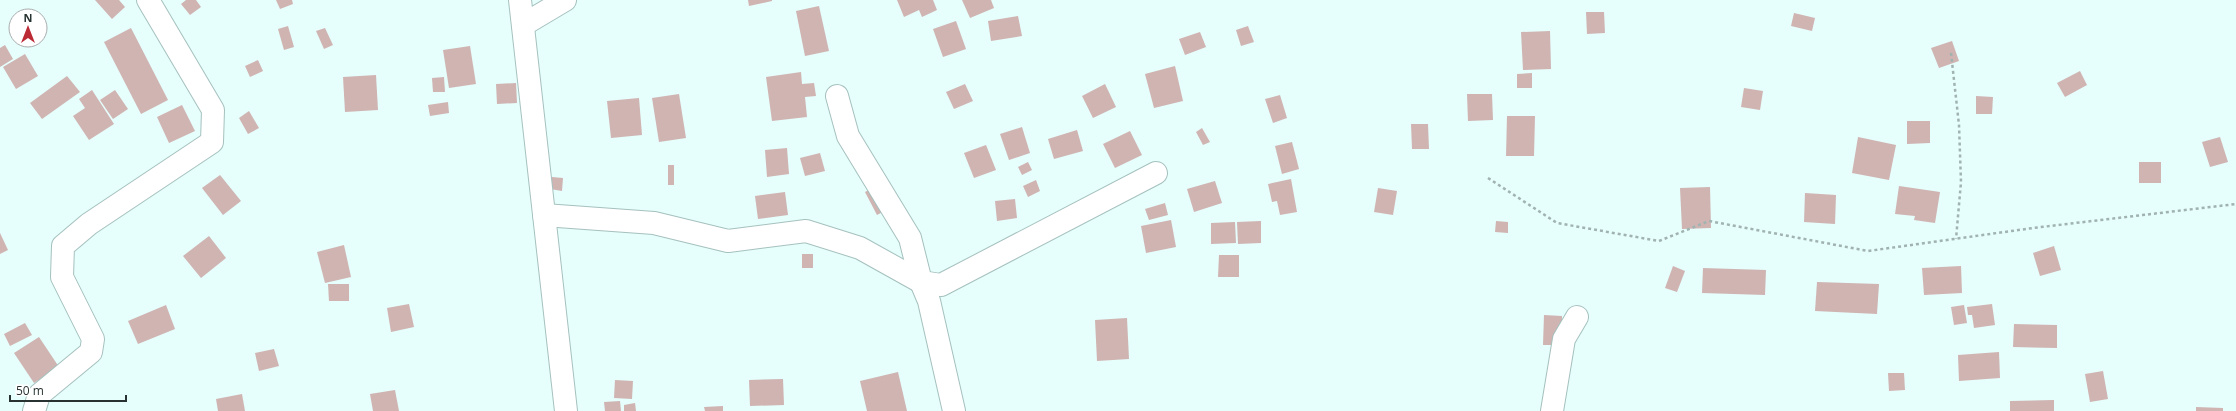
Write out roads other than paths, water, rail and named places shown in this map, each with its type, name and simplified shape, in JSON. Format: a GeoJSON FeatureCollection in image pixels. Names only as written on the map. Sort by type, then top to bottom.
{"type":"FeatureCollection","features":[{"type":"Feature","properties":{"kind":"street"},"geometry":{"type":"LineString","coordinates":[[34,411],[39,395],[91,352],[93,338],[62,277],[63,246],[88,224],[212,142],[213,110],[148,0]]}},
{"type":"Feature","properties":{"kind":"street"},"geometry":{"type":"LineString","coordinates":[[520,0],[566,411]]}},
{"type":"Feature","properties":{"kind":"street"},"geometry":{"type":"LineString","coordinates":[[523,25],[565,0]]}},
{"type":"Feature","properties":{"kind":"street"},"geometry":{"type":"LineString","coordinates":[[837,96],[848,136],[910,238],[921,282],[929,301],[954,411]]}},
{"type":"Feature","properties":{"kind":"street"},"geometry":{"type":"LineString","coordinates":[[544,215],[654,223],[728,241],[806,231],[860,248],[921,282],[941,285],[1156,172]]}},
{"type":"Feature","properties":{"kind":"street"},"geometry":{"type":"LineString","coordinates":[[1552,411],[1564,339],[1577,318]]}}]}
